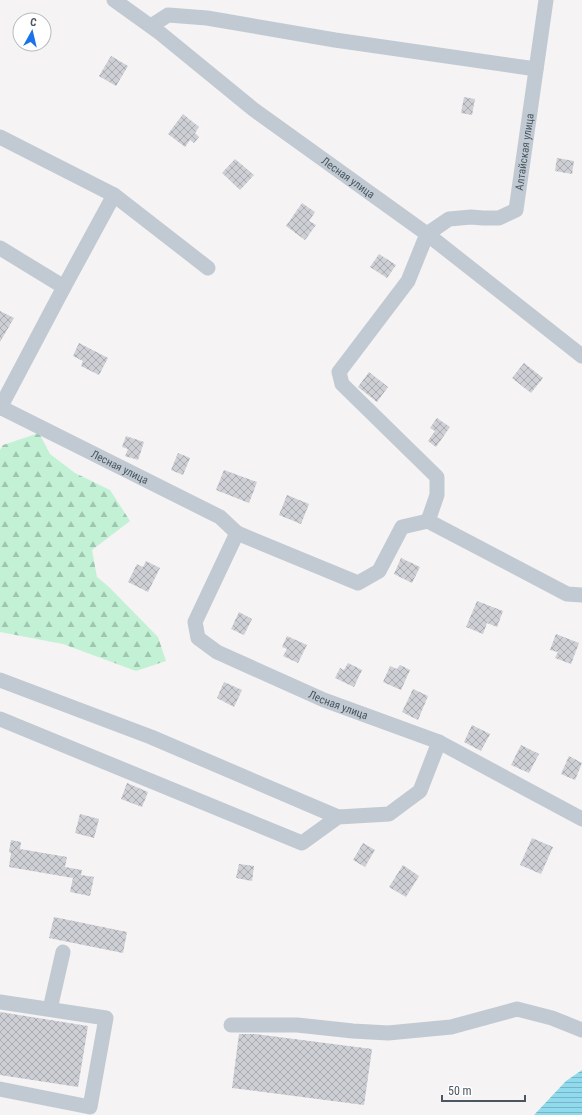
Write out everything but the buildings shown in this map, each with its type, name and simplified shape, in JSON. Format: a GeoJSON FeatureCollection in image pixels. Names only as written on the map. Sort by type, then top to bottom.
{"type":"FeatureCollection","features":[{"type":"Feature","properties":{"kind":"street","name":"Лесная улица"},"geometry":{"type":"LineString","coordinates":[[114,0],[151,26],[253,109],[427,234],[582,356]]}},
{"type":"Feature","properties":{"kind":"street","name":"Алтайская улица"},"geometry":{"type":"LineString","coordinates":[[427,234],[450,219],[471,217],[499,218],[516,210],[546,0]]}},
{"type":"Feature","properties":{"kind":"street"},"geometry":{"type":"LineString","coordinates":[[151,26],[168,15],[207,18],[335,40],[536,69]]}},
{"type":"Feature","properties":{"kind":"street"},"geometry":{"type":"LineString","coordinates":[[0,137],[114,195],[208,268]]}},
{"type":"Feature","properties":{"kind":"street"},"geometry":{"type":"LineString","coordinates":[[0,407],[114,195]]}},
{"type":"Feature","properties":{"kind":"street"},"geometry":{"type":"LineString","coordinates":[[427,234],[408,281],[339,372],[342,384],[437,477],[437,495],[428,521],[567,594],[582,595]]}},
{"type":"Feature","properties":{"kind":"street"},"geometry":{"type":"LineString","coordinates":[[0,248],[64,287]]}},
{"type":"Feature","properties":{"kind":"street","name":"Лесная улица"},"geometry":{"type":"LineString","coordinates":[[0,407],[220,517],[237,533],[358,583],[379,571],[402,527],[428,521]]}},
{"type":"Feature","properties":{"kind":"street","name":"Лесная улица"},"geometry":{"type":"LineString","coordinates":[[237,533],[194,622],[198,638],[218,652],[324,700],[439,742],[582,819]]}},
{"type":"Feature","properties":{"kind":"street"},"geometry":{"type":"LineString","coordinates":[[0,680],[151,737],[338,817],[389,814],[420,791],[439,742]]}},
{"type":"Feature","properties":{"kind":"street"},"geometry":{"type":"LineString","coordinates":[[0,719],[302,843],[338,817]]}},
{"type":"Feature","properties":{"kind":"street"},"geometry":{"type":"LineString","coordinates":[[50,1009],[62,952]]}},
{"type":"Feature","properties":{"kind":"street"},"geometry":{"type":"LineString","coordinates":[[0,1002],[106,1018],[90,1107],[0,1090]]}},
{"type":"Feature","properties":{"kind":"street"},"geometry":{"type":"LineString","coordinates":[[231,1025],[298,1025],[388,1033],[451,1027],[517,1009],[552,1018],[582,1030]]}},
{"type":"Feature","properties":{"kind":"green space"},"geometry":{"type":"Polygon","coordinates":[[[39,433],[50,454],[75,473],[110,490],[130,521],[92,550],[97,577],[109,587],[158,637],[166,661],[136,671],[63,644],[0,632],[0,450],[3,445],[39,433]]]}},
{"type":"Feature","properties":{"kind":"water"},"geometry":{"type":"Polygon","coordinates":[[[582,1070],[582,1115],[534,1115],[566,1081],[582,1070]]]}}]}
